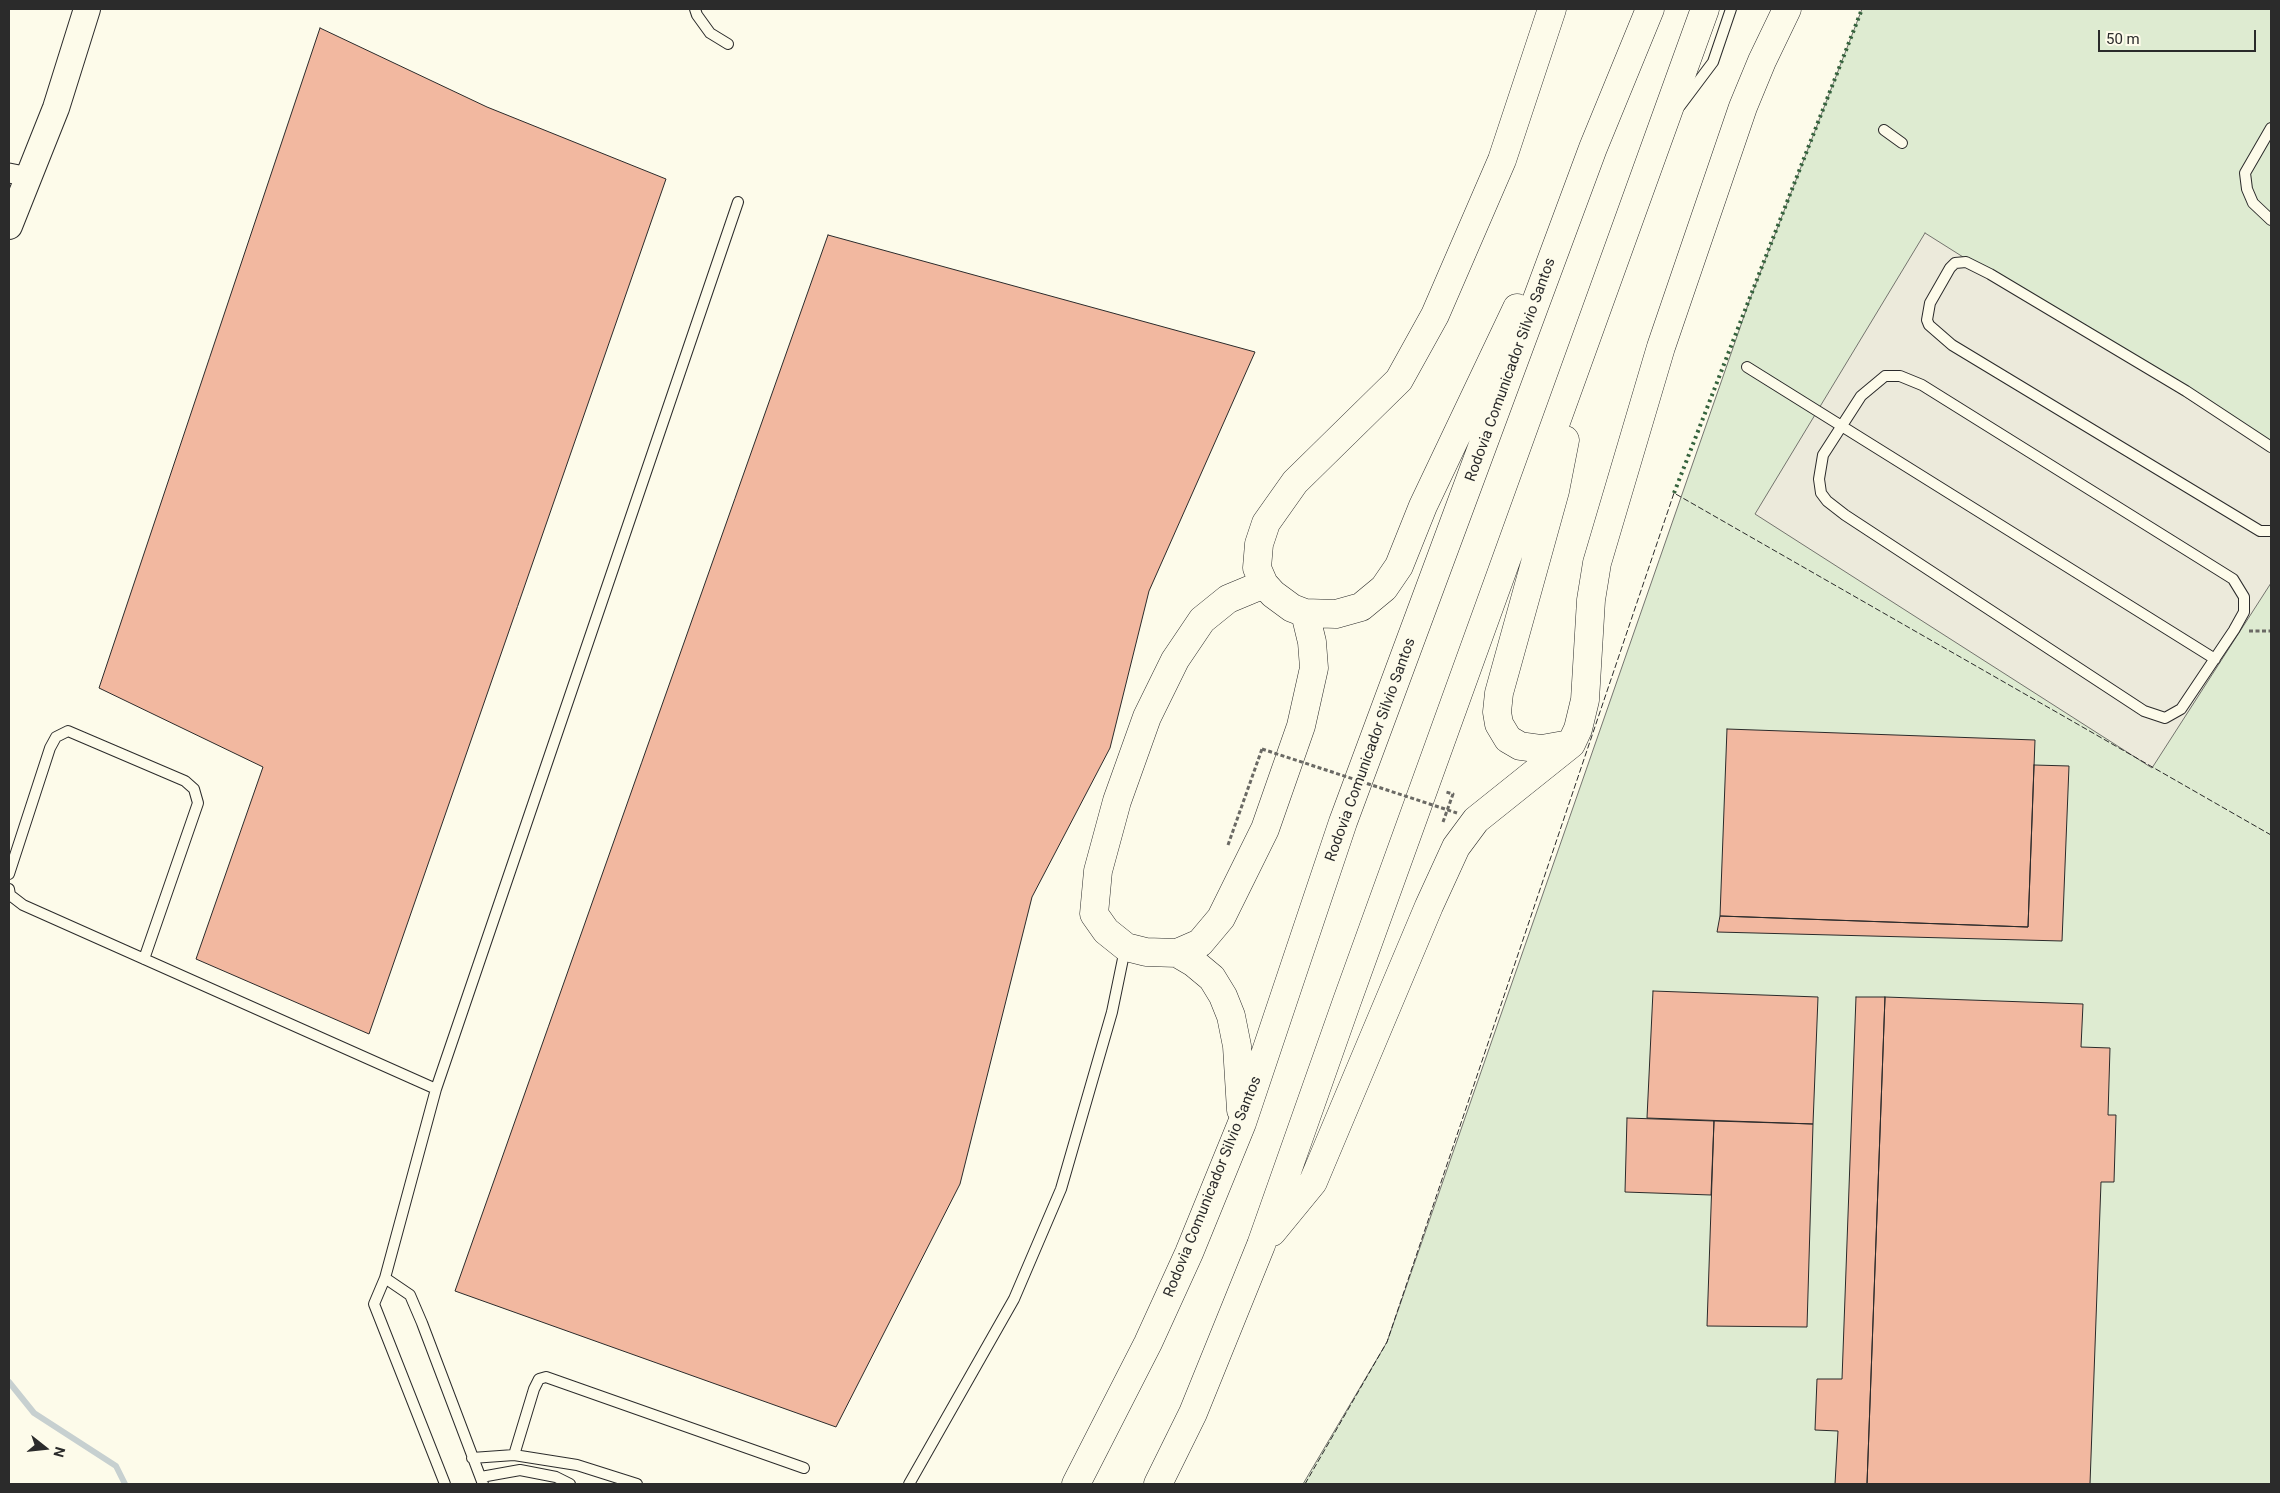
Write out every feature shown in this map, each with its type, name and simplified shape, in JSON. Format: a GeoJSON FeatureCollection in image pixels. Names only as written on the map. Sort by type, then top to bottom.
{"type":"FeatureCollection","features":[{"type":"Feature","properties":{"kind":"highway"},"geometry":{"type":"LineString","coordinates":[[1552,9],[1502,160],[1435,315],[1399,380],[1295,482],[1266,523],[1259,544],[1257,568],[1264,584],[1282,602],[1306,613],[1336,614],[1361,607],[1384,588],[1399,566],[1423,506],[1593,148]]}},
{"type":"Feature","properties":{"kind":"highway","name":"Rodovia Comunicador Silvio Santos"},"geometry":{"type":"LineString","coordinates":[[1076,1484],[1148,1343],[1189,1253],[1242,1123],[1343,822],[1593,148],[1650,9]]}},
{"type":"Feature","properties":{"kind":"highway"},"geometry":{"type":"LineString","coordinates":[[1158,1484],[1194,1413],[1261,1245],[1706,9]]}},
{"type":"Feature","properties":{"kind":"highway"},"geometry":{"type":"LineString","coordinates":[[1261,1245],[1314,1182],[1429,906],[1456,847],[1476,820],[1571,744],[1583,716],[1591,600],[1597,563],[1661,347],[1740,117],[1762,61],[1787,9]]}},
{"type":"Feature","properties":{"kind":"highway"},"geometry":{"type":"LineString","coordinates":[[1571,744],[1542,749],[1520,746],[1508,738],[1500,724],[1497,712],[1499,693],[1555,491],[1579,362]]}},
{"type":"Feature","properties":{"kind":"highway"},"geometry":{"type":"LineString","coordinates":[[1264,584],[1228,599],[1202,620],[1175,660],[1147,716],[1117,801],[1098,871],[1094,914],[1106,932],[1126,947],[1146,952],[1177,953],[1200,944],[1221,918],[1266,828],[1301,726],[1314,668],[1312,642],[1306,613]]}},
{"type":"Feature","properties":{"kind":"highway"},"geometry":{"type":"LineString","coordinates":[[1177,953],[1194,963],[1212,978],[1223,996],[1231,1016],[1237,1046],[1242,1123]]}},
{"type":"Feature","properties":{"kind":"main road"},"geometry":{"type":"LineString","coordinates":[[9,226],[19,175],[56,108],[87,9]]}},
{"type":"Feature","properties":{"kind":"lane"},"geometry":{"type":"LineString","coordinates":[[695,9],[710,33],[728,44]]}},
{"type":"Feature","properties":{"kind":"lane"},"geometry":{"type":"LineString","coordinates":[[1664,127],[1713,62],[1731,9]]}},
{"type":"Feature","properties":{"kind":"lane"},"geometry":{"type":"LineString","coordinates":[[2271,128],[2246,173],[2247,189],[2253,203],[2271,220]]}},
{"type":"Feature","properties":{"kind":"lane"},"geometry":{"type":"LineString","coordinates":[[1884,130],[1902,143]]}},
{"type":"Feature","properties":{"kind":"lane"},"geometry":{"type":"LineString","coordinates":[[445,1484],[374,1304],[386,1278],[436,1089],[738,202]]}},
{"type":"Feature","properties":{"kind":"lane"},"geometry":{"type":"LineString","coordinates":[[2271,447],[2186,391],[1990,274],[1966,262],[1955,263],[1950,268],[1930,303],[1927,320],[1929,325],[1952,345],[1998,375],[2142,458],[2260,531],[2271,532]]}},
{"type":"Feature","properties":{"kind":"lane"},"geometry":{"type":"LineString","coordinates":[[1747,367],[2215,659]]}},
{"type":"Feature","properties":{"kind":"lane"},"geometry":{"type":"LineString","coordinates":[[1885,376],[1900,376],[1922,386],[2233,579],[2244,597],[2244,612],[2181,709],[2165,718],[2152,716],[1845,515],[1827,501],[1821,493],[1819,479],[1823,455],[1842,428],[1862,396],[1885,376]]}},
{"type":"Feature","properties":{"kind":"lane"},"geometry":{"type":"LineString","coordinates":[[9,874],[50,748],[56,737],[68,731],[185,780],[194,789],[198,803],[144,958]]}},
{"type":"Feature","properties":{"kind":"lane"},"geometry":{"type":"LineString","coordinates":[[9,889],[10,895],[23,905],[436,1089]]}},
{"type":"Feature","properties":{"kind":"lane"},"geometry":{"type":"LineString","coordinates":[[909,1484],[1014,1299],[1061,1189],[1112,1012],[1126,947]]}},
{"type":"Feature","properties":{"kind":"lane"},"geometry":{"type":"LineString","coordinates":[[386,1278],[410,1295],[482,1481],[520,1470],[556,1476],[570,1484]]}},
{"type":"Feature","properties":{"kind":"lane"},"geometry":{"type":"LineString","coordinates":[[514,1455],[534,1389],[539,1379],[546,1378],[804,1468]]}},
{"type":"Feature","properties":{"kind":"lane"},"geometry":{"type":"LineString","coordinates":[[472,1458],[514,1455],[576,1465],[637,1484]]}},
{"type":"Feature","properties":{"kind":"path"},"geometry":{"type":"LineString","coordinates":[[2251,631],[2271,631]]}},
{"type":"Feature","properties":{"kind":"path"},"geometry":{"type":"LineString","coordinates":[[1262,749],[1457,813]]}},
{"type":"Feature","properties":{"kind":"green space"},"geometry":{"type":"Polygon","coordinates":[[[1862,9],[2271,9],[2271,1484],[1303,1484],[1387,1342],[1750,299],[1862,9]]]}},
{"type":"Feature","properties":{"kind":"shaded area"},"geometry":{"type":"Polygon","coordinates":[[[1925,233],[2271,451],[2271,583],[2152,768],[1755,514],[1925,233]]]}},
{"type":"Feature","properties":{"kind":"building"},"geometry":{"type":"Polygon","coordinates":[[[320,28],[487,107],[666,179],[369,1034],[196,959],[263,767],[99,688],[320,28]]]}},
{"type":"Feature","properties":{"kind":"building"},"geometry":{"type":"Polygon","coordinates":[[[828,235],[1255,352],[1149,591],[1110,748],[1032,897],[960,1184],[836,1427],[455,1291],[828,235]]]}},
{"type":"Feature","properties":{"kind":"building"},"geometry":{"type":"Polygon","coordinates":[[[1727,729],[2035,740],[2028,927],[1720,916],[1727,729]]]}},
{"type":"Feature","properties":{"kind":"building"},"geometry":{"type":"Polygon","coordinates":[[[2034,765],[2069,766],[2062,941],[1717,932],[1720,916],[2028,927],[2034,765]]]}},
{"type":"Feature","properties":{"kind":"building"},"geometry":{"type":"Polygon","coordinates":[[[1653,991],[1818,997],[1813,1124],[1647,1118],[1653,991]]]}},
{"type":"Feature","properties":{"kind":"building"},"geometry":{"type":"Polygon","coordinates":[[[1856,997],[1885,997],[1867,1484],[1835,1484],[1838,1431],[1815,1430],[1817,1379],[1842,1379],[1856,997]]]}},
{"type":"Feature","properties":{"kind":"building"},"geometry":{"type":"Polygon","coordinates":[[[1885,997],[2083,1004],[2081,1047],[2110,1048],[2108,1115],[2116,1115],[2114,1182],[2101,1182],[2090,1484],[1867,1484],[1885,997]]]}},
{"type":"Feature","properties":{"kind":"building"},"geometry":{"type":"Polygon","coordinates":[[[1627,1118],[1714,1121],[1711,1195],[1625,1192],[1627,1118]]]}},
{"type":"Feature","properties":{"kind":"building"},"geometry":{"type":"Polygon","coordinates":[[[1714,1121],[1813,1124],[1807,1327],[1707,1326],[1714,1121]]]}},
{"type":"Feature","properties":{"kind":"waterway"},"geometry":{"type":"LineString","coordinates":[[9,1382],[34,1413],[116,1466],[125,1484]]}},
{"type":"Feature","properties":{"kind":"hedge"},"geometry":{"type":"LineString","coordinates":[[1674,493],[1862,9]]}},
{"type":"Feature","properties":{"kind":"fence"},"geometry":{"type":"LineString","coordinates":[[1305,1484],[1387,1342],[1674,493],[2271,835]]}}]}
